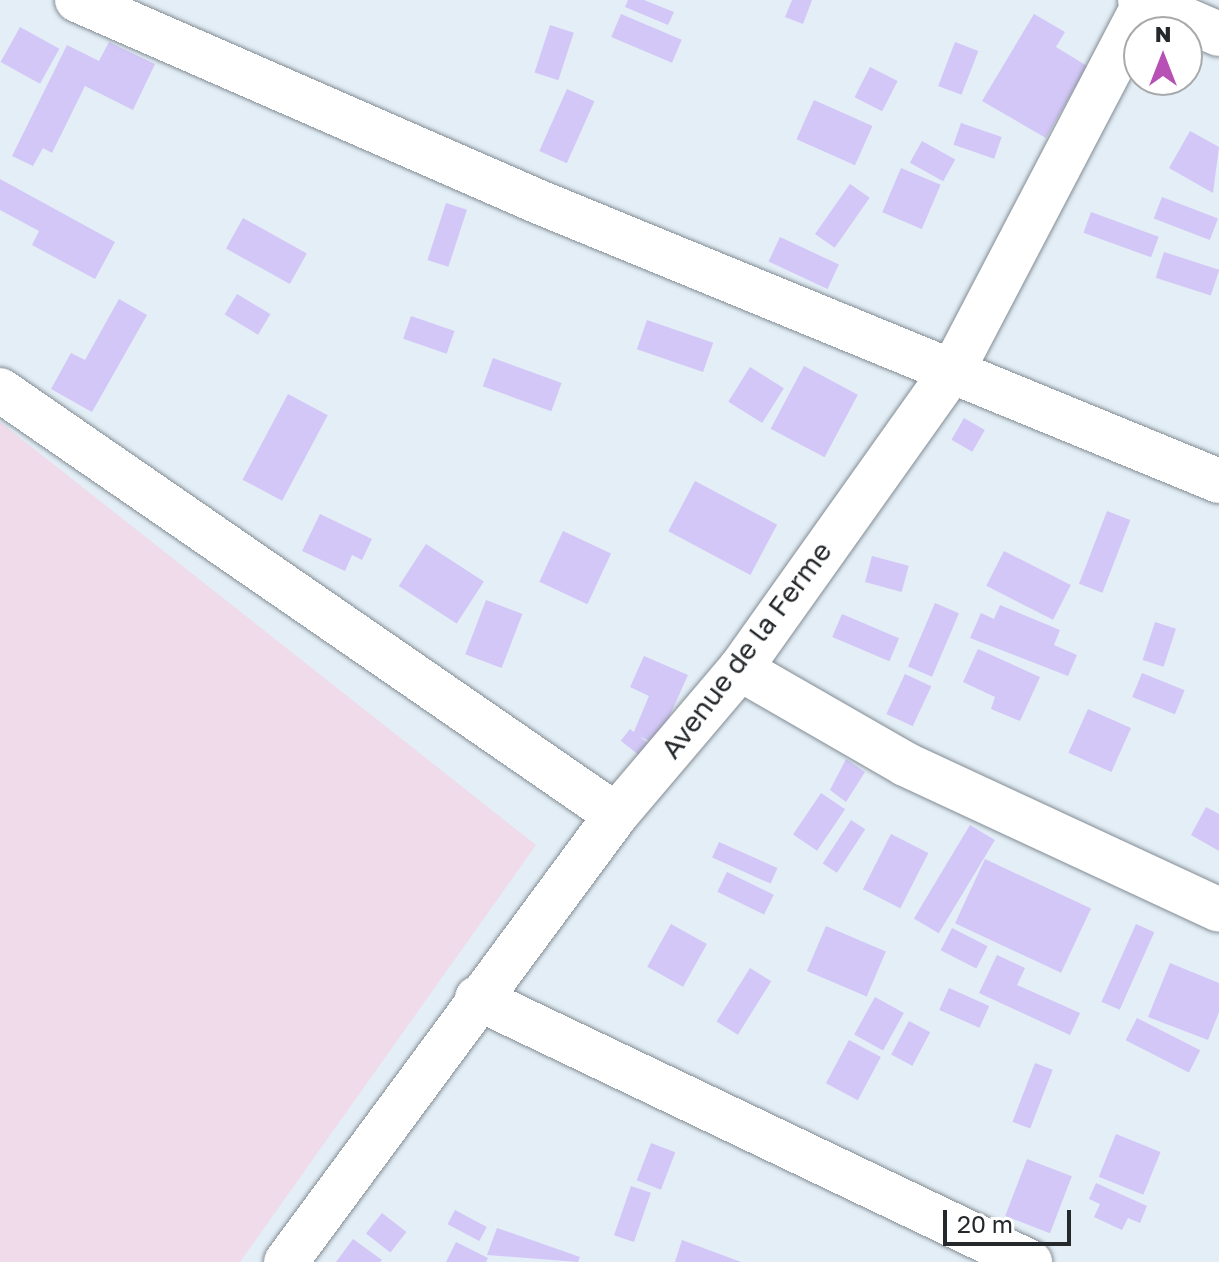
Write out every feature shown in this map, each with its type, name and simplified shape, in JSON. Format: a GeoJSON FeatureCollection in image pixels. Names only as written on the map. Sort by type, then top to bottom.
{"type":"FeatureCollection","features":[{"type":"Feature","properties":{"kind":"street"},"geometry":{"type":"LineString","coordinates":[[77,0],[539,202],[955,366],[1219,481]]}},
{"type":"Feature","properties":{"kind":"street"},"geometry":{"type":"LineString","coordinates":[[1144,1],[1219,34]]}},
{"type":"Feature","properties":{"kind":"street","name":"Avenue de la Ferme"},"geometry":{"type":"LineString","coordinates":[[286,1262],[477,998],[616,815],[740,669],[955,366],[1144,1]]}},
{"type":"Feature","properties":{"kind":"street"},"geometry":{"type":"LineString","coordinates":[[0,390],[616,815]]}},
{"type":"Feature","properties":{"kind":"street"},"geometry":{"type":"LineString","coordinates":[[740,669],[905,764],[1219,910]]}},
{"type":"Feature","properties":{"kind":"street"},"geometry":{"type":"LineString","coordinates":[[477,998],[1030,1262]]}},
{"type":"Feature","properties":{"kind":"shaded area"},"geometry":{"type":"Polygon","coordinates":[[[0,422],[536,845],[240,1262],[0,1262],[0,422]]]}},
{"type":"Feature","properties":{"kind":"building"},"geometry":{"type":"Polygon","coordinates":[[[628,0],[644,0],[674,12],[668,25],[625,7],[628,0]]]}},
{"type":"Feature","properties":{"kind":"building"},"geometry":{"type":"Polygon","coordinates":[[[792,0],[812,0],[803,24],[785,17],[792,0]]]}},
{"type":"Feature","properties":{"kind":"building"},"geometry":{"type":"Polygon","coordinates":[[[621,14],[682,40],[672,63],[611,37],[621,14]]]}},
{"type":"Feature","properties":{"kind":"building"},"geometry":{"type":"Polygon","coordinates":[[[1034,14],[1065,32],[1056,47],[1087,66],[1046,138],[982,101],[1034,14]]]}},
{"type":"Feature","properties":{"kind":"building"},"geometry":{"type":"Polygon","coordinates":[[[550,25],[574,33],[558,80],[535,73],[550,25]]]}},
{"type":"Feature","properties":{"kind":"building"},"geometry":{"type":"Polygon","coordinates":[[[20,27],[59,49],[40,84],[1,62],[20,27]]]}},
{"type":"Feature","properties":{"kind":"building"},"geometry":{"type":"Polygon","coordinates":[[[109,42],[155,64],[133,110],[85,86],[52,153],[43,148],[33,166],[12,156],[67,45],[99,61],[109,42]]]}},
{"type":"Feature","properties":{"kind":"building"},"geometry":{"type":"Polygon","coordinates":[[[955,42],[978,51],[961,95],[938,86],[955,42]]]}},
{"type":"Feature","properties":{"kind":"building"},"geometry":{"type":"Polygon","coordinates":[[[870,67],[898,81],[882,111],[855,97],[870,67]]]}},
{"type":"Feature","properties":{"kind":"building"},"geometry":{"type":"Polygon","coordinates":[[[567,89],[594,101],[567,163],[539,151],[567,89]]]}},
{"type":"Feature","properties":{"kind":"building"},"geometry":{"type":"Polygon","coordinates":[[[814,100],[872,126],[855,165],[797,139],[814,100]]]}},
{"type":"Feature","properties":{"kind":"building"},"geometry":{"type":"Polygon","coordinates":[[[961,123],[1002,137],[994,159],[954,145],[961,123]]]}},
{"type":"Feature","properties":{"kind":"building"},"geometry":{"type":"Polygon","coordinates":[[[1190,131],[1219,147],[1213,193],[1169,168],[1190,131]]]}},
{"type":"Feature","properties":{"kind":"building"},"geometry":{"type":"Polygon","coordinates":[[[922,141],[955,159],[943,181],[910,163],[922,141]]]}},
{"type":"Feature","properties":{"kind":"building"},"geometry":{"type":"Polygon","coordinates":[[[901,168],[941,185],[922,229],[882,212],[901,168]]]}},
{"type":"Feature","properties":{"kind":"building"},"geometry":{"type":"Polygon","coordinates":[[[0,179],[115,242],[95,279],[32,245],[39,231],[0,210],[0,179]]]}},
{"type":"Feature","properties":{"kind":"building"},"geometry":{"type":"Polygon","coordinates":[[[850,184],[870,198],[835,248],[815,234],[850,184]]]}},
{"type":"Feature","properties":{"kind":"building"},"geometry":{"type":"Polygon","coordinates":[[[1162,197],[1218,219],[1210,240],[1154,218],[1162,197]]]}},
{"type":"Feature","properties":{"kind":"building"},"geometry":{"type":"Polygon","coordinates":[[[446,203],[467,210],[448,267],[427,260],[446,203]]]}},
{"type":"Feature","properties":{"kind":"building"},"geometry":{"type":"Polygon","coordinates":[[[1091,212],[1159,237],[1151,257],[1083,233],[1091,212]]]}},
{"type":"Feature","properties":{"kind":"building"},"geometry":{"type":"Polygon","coordinates":[[[243,218],[307,253],[290,284],[226,249],[243,218]]]}},
{"type":"Feature","properties":{"kind":"building"},"geometry":{"type":"Polygon","coordinates":[[[780,237],[839,264],[827,289],[769,261],[780,237]]]}},
{"type":"Feature","properties":{"kind":"building"},"geometry":{"type":"Polygon","coordinates":[[[1164,252],[1219,270],[1211,296],[1156,278],[1164,252]]]}},
{"type":"Feature","properties":{"kind":"building"},"geometry":{"type":"Polygon","coordinates":[[[237,294],[270,314],[258,335],[225,315],[237,294]]]}},
{"type":"Feature","properties":{"kind":"building"},"geometry":{"type":"Polygon","coordinates":[[[119,299],[147,315],[92,412],[51,389],[71,353],[85,360],[119,299]]]}},
{"type":"Feature","properties":{"kind":"building"},"geometry":{"type":"Polygon","coordinates":[[[411,316],[454,331],[447,354],[403,339],[411,316]]]}},
{"type":"Feature","properties":{"kind":"building"},"geometry":{"type":"Polygon","coordinates":[[[647,320],[713,343],[703,372],[637,349],[647,320]]]}},
{"type":"Feature","properties":{"kind":"building"},"geometry":{"type":"Polygon","coordinates":[[[493,358],[562,383],[551,411],[483,386],[493,358]]]}},
{"type":"Feature","properties":{"kind":"building"},"geometry":{"type":"Polygon","coordinates":[[[804,366],[858,395],[825,457],[771,429],[804,366]]]}},
{"type":"Feature","properties":{"kind":"building"},"geometry":{"type":"Polygon","coordinates":[[[750,367],[784,388],[762,423],[728,402],[750,367]]]}},
{"type":"Feature","properties":{"kind":"building"},"geometry":{"type":"Polygon","coordinates":[[[288,394],[328,415],[282,501],[242,480],[288,394]]]}},
{"type":"Feature","properties":{"kind":"building"},"geometry":{"type":"Polygon","coordinates":[[[964,418],[985,430],[972,452],[952,440],[964,418]]]}},
{"type":"Feature","properties":{"kind":"building"},"geometry":{"type":"Polygon","coordinates":[[[695,481],[777,525],[750,575],[668,531],[695,481]]]}},
{"type":"Feature","properties":{"kind":"building"},"geometry":{"type":"Polygon","coordinates":[[[1107,511],[1130,520],[1102,593],[1079,584],[1107,511]]]}},
{"type":"Feature","properties":{"kind":"building"},"geometry":{"type":"Polygon","coordinates":[[[320,514],[372,539],[362,560],[352,555],[345,571],[302,551],[320,514]]]}},
{"type":"Feature","properties":{"kind":"building"},"geometry":{"type":"Polygon","coordinates":[[[563,531],[611,553],[587,604],[539,582],[563,531]]]}},
{"type":"Feature","properties":{"kind":"building"},"geometry":{"type":"Polygon","coordinates":[[[426,544],[484,582],[457,624],[399,586],[426,544]]]}},
{"type":"Feature","properties":{"kind":"building"},"geometry":{"type":"Polygon","coordinates":[[[1004,551],[1071,585],[1053,620],[986,586],[1004,551]]]}},
{"type":"Feature","properties":{"kind":"building"},"geometry":{"type":"Polygon","coordinates":[[[872,556],[909,566],[902,592],[865,582],[872,556]]]}},
{"type":"Feature","properties":{"kind":"building"},"geometry":{"type":"Polygon","coordinates":[[[486,600],[522,614],[502,668],[465,654],[486,600]]]}},
{"type":"Feature","properties":{"kind":"building"},"geometry":{"type":"Polygon","coordinates":[[[935,603],[959,613],[932,677],[908,667],[935,603]]]}},
{"type":"Feature","properties":{"kind":"building"},"geometry":{"type":"Polygon","coordinates":[[[1000,605],[1060,630],[1054,645],[1077,655],[1068,676],[970,638],[981,613],[994,619],[1000,605]]]}},
{"type":"Feature","properties":{"kind":"building"},"geometry":{"type":"Polygon","coordinates":[[[842,614],[899,638],[889,661],[832,637],[842,614]]]}},
{"type":"Feature","properties":{"kind":"building"},"geometry":{"type":"Polygon","coordinates":[[[1155,622],[1176,629],[1164,667],[1143,660],[1155,622]]]}},
{"type":"Feature","properties":{"kind":"building"},"geometry":{"type":"Polygon","coordinates":[[[978,649],[1040,677],[1020,721],[991,709],[995,697],[963,682],[978,649]]]}},
{"type":"Feature","properties":{"kind":"building"},"geometry":{"type":"Polygon","coordinates":[[[644,656],[688,675],[657,744],[633,734],[649,696],[630,687],[644,656]]]}},
{"type":"Feature","properties":{"kind":"building"},"geometry":{"type":"Polygon","coordinates":[[[1142,673],[1185,690],[1175,714],[1132,697],[1142,673]]]}},
{"type":"Feature","properties":{"kind":"building"},"geometry":{"type":"Polygon","coordinates":[[[905,674],[931,686],[913,726],[886,714],[905,674]]]}},
{"type":"Feature","properties":{"kind":"building"},"geometry":{"type":"Polygon","coordinates":[[[1088,709],[1131,728],[1111,772],[1068,753],[1088,709]]]}},
{"type":"Feature","properties":{"kind":"building"},"geometry":{"type":"Polygon","coordinates":[[[630,729],[648,743],[639,755],[621,741],[630,729]]]}},
{"type":"Feature","properties":{"kind":"building"},"geometry":{"type":"Polygon","coordinates":[[[846,759],[865,772],[846,802],[830,790],[846,759]]]}},
{"type":"Feature","properties":{"kind":"building"},"geometry":{"type":"Polygon","coordinates":[[[821,793],[845,809],[817,851],[793,834],[821,793]]]}},
{"type":"Feature","properties":{"kind":"building"},"geometry":{"type":"Polygon","coordinates":[[[1206,807],[1219,814],[1219,851],[1191,835],[1206,807]]]}},
{"type":"Feature","properties":{"kind":"building"},"geometry":{"type":"Polygon","coordinates":[[[851,820],[865,829],[837,873],[823,864],[851,820]]]}},
{"type":"Feature","properties":{"kind":"building"},"geometry":{"type":"Polygon","coordinates":[[[970,825],[995,840],[939,933],[914,918],[970,825]]]}},
{"type":"Feature","properties":{"kind":"building"},"geometry":{"type":"Polygon","coordinates":[[[891,834],[928,853],[900,908],[863,889],[891,834]]]}},
{"type":"Feature","properties":{"kind":"building"},"geometry":{"type":"Polygon","coordinates":[[[719,842],[777,868],[771,884],[712,858],[719,842]]]}},
{"type":"Feature","properties":{"kind":"building"},"geometry":{"type":"Polygon","coordinates":[[[985,859],[1091,908],[1061,973],[955,923],[985,859]]]}},
{"type":"Feature","properties":{"kind":"building"},"geometry":{"type":"Polygon","coordinates":[[[727,872],[774,895],[764,915],[717,892],[727,872]]]}},
{"type":"Feature","properties":{"kind":"building"},"geometry":{"type":"Polygon","coordinates":[[[671,924],[707,944],[683,987],[647,967],[671,924]]]}},
{"type":"Feature","properties":{"kind":"building"},"geometry":{"type":"Polygon","coordinates":[[[1136,924],[1154,932],[1120,1010],[1101,1002],[1136,924]]]}},
{"type":"Feature","properties":{"kind":"building"},"geometry":{"type":"Polygon","coordinates":[[[826,926],[886,951],[867,997],[807,971],[826,926]]]}},
{"type":"Feature","properties":{"kind":"building"},"geometry":{"type":"Polygon","coordinates":[[[952,928],[988,946],[976,968],[941,950],[952,928]]]}},
{"type":"Feature","properties":{"kind":"building"},"geometry":{"type":"Polygon","coordinates":[[[997,955],[1025,968],[1017,985],[1080,1013],[1070,1035],[979,993],[997,955]]]}},
{"type":"Feature","properties":{"kind":"building"},"geometry":{"type":"Polygon","coordinates":[[[1170,963],[1219,983],[1219,1012],[1208,1040],[1148,1017],[1170,963]]]}},
{"type":"Feature","properties":{"kind":"building"},"geometry":{"type":"Polygon","coordinates":[[[750,968],[771,981],[738,1035],[717,1021],[750,968]]]}},
{"type":"Feature","properties":{"kind":"building"},"geometry":{"type":"Polygon","coordinates":[[[949,988],[989,1006],[979,1028],[939,1010],[949,988]]]}},
{"type":"Feature","properties":{"kind":"building"},"geometry":{"type":"Polygon","coordinates":[[[875,997],[904,1013],[883,1051],[854,1035],[875,997]]]}},
{"type":"Feature","properties":{"kind":"building"},"geometry":{"type":"Polygon","coordinates":[[[1137,1018],[1200,1050],[1189,1073],[1126,1040],[1137,1018]]]}},
{"type":"Feature","properties":{"kind":"building"},"geometry":{"type":"Polygon","coordinates":[[[909,1021],[930,1032],[912,1066],[891,1055],[909,1021]]]}},
{"type":"Feature","properties":{"kind":"building"},"geometry":{"type":"Polygon","coordinates":[[[849,1040],[881,1057],[858,1100],[826,1083],[849,1040]]]}},
{"type":"Feature","properties":{"kind":"building"},"geometry":{"type":"Polygon","coordinates":[[[1035,1063],[1053,1070],[1030,1129],[1012,1122],[1035,1063]]]}},
{"type":"Feature","properties":{"kind":"building"},"geometry":{"type":"Polygon","coordinates":[[[1116,1134],[1161,1152],[1143,1195],[1099,1177],[1116,1134]]]}},
{"type":"Feature","properties":{"kind":"building"},"geometry":{"type":"Polygon","coordinates":[[[651,1143],[675,1152],[661,1190],[637,1180],[651,1143]]]}},
{"type":"Feature","properties":{"kind":"building"},"geometry":{"type":"Polygon","coordinates":[[[1027,1159],[1072,1176],[1050,1233],[1005,1216],[1027,1159]]]}},
{"type":"Feature","properties":{"kind":"building"},"geometry":{"type":"Polygon","coordinates":[[[1096,1183],[1147,1206],[1140,1223],[1128,1218],[1122,1230],[1094,1217],[1100,1204],[1089,1199],[1096,1183]]]}},
{"type":"Feature","properties":{"kind":"building"},"geometry":{"type":"Polygon","coordinates":[[[631,1186],[651,1193],[634,1242],[614,1235],[631,1186]]]}},
{"type":"Feature","properties":{"kind":"building"},"geometry":{"type":"Polygon","coordinates":[[[455,1210],[487,1227],[479,1241],[447,1224],[455,1210]]]}},
{"type":"Feature","properties":{"kind":"building"},"geometry":{"type":"Polygon","coordinates":[[[382,1213],[406,1232],[390,1253],[366,1233],[382,1213]]]}},
{"type":"Feature","properties":{"kind":"building"},"geometry":{"type":"Polygon","coordinates":[[[497,1228],[580,1257],[578,1262],[487,1255],[497,1228]]]}},
{"type":"Feature","properties":{"kind":"building"},"geometry":{"type":"Polygon","coordinates":[[[353,1239],[382,1260],[336,1262],[353,1239]]]}},
{"type":"Feature","properties":{"kind":"building"},"geometry":{"type":"Polygon","coordinates":[[[682,1240],[741,1262],[675,1262],[682,1240]]]}},
{"type":"Feature","properties":{"kind":"building"},"geometry":{"type":"Polygon","coordinates":[[[456,1242],[488,1258],[486,1262],[446,1262],[456,1242]]]}}]}
